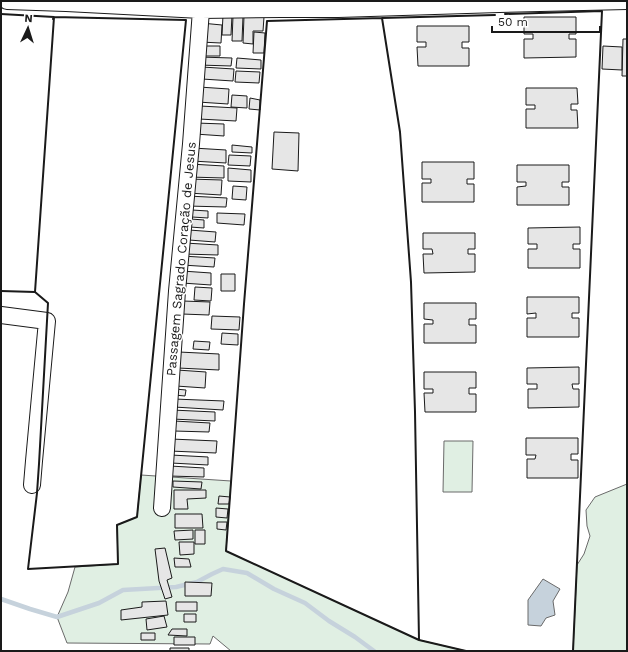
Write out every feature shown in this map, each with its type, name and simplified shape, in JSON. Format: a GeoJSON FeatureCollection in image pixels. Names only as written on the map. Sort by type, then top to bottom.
{"type":"FeatureCollection","features":[{"type":"Feature","properties":{"kind":"street"},"geometry":{"type":"LineString","coordinates":[[7,1],[172,5],[201,10],[281,5],[338,10],[390,4],[499,7],[627,2]]}},
{"type":"Feature","properties":{"kind":"street","name":"Passagem Sagrado Coração de Jesus"},"geometry":{"type":"LineString","coordinates":[[162,508],[177,291],[191,144],[201,10]]}},
{"type":"Feature","properties":{"kind":"street"},"geometry":{"type":"LineString","coordinates":[[1,315],[47,321],[32,485]]}},
{"type":"Feature","properties":{"kind":"green space"},"geometry":{"type":"Polygon","coordinates":[[[444,441],[473,441],[472,492],[443,492],[444,441]]]}},
{"type":"Feature","properties":{"kind":"green space"},"geometry":{"type":"Polygon","coordinates":[[[141,475],[231,481],[226,551],[419,640],[466,651],[231,651],[213,636],[210,644],[67,643],[57,617],[68,592],[75,567],[118,564],[117,525],[137,517],[141,475]]]}},
{"type":"Feature","properties":{"kind":"green space"},"geometry":{"type":"Polygon","coordinates":[[[627,484],[627,651],[573,651],[577,565],[584,554],[590,536],[587,526],[586,510],[595,497],[627,484]]]}},
{"type":"Feature","properties":{"kind":"shaded area"},"geometry":{"type":"Polygon","coordinates":[[[543,579],[560,589],[553,601],[555,615],[546,618],[541,626],[528,625],[528,600],[543,579]]]}},
{"type":"Feature","properties":{"kind":"building"},"geometry":{"type":"Polygon","coordinates":[[[223,15],[232,15],[231,35],[222,35],[223,15]]]}},
{"type":"Feature","properties":{"kind":"building"},"geometry":{"type":"Polygon","coordinates":[[[233,16],[243,16],[242,41],[232,41],[233,16]]]}},
{"type":"Feature","properties":{"kind":"building"},"geometry":{"type":"Polygon","coordinates":[[[244,16],[264,17],[263,31],[253,31],[253,44],[243,43],[244,16]]]}},
{"type":"Feature","properties":{"kind":"building"},"geometry":{"type":"Polygon","coordinates":[[[524,17],[576,17],[576,34],[569,34],[569,39],[576,39],[576,57],[524,58],[524,39],[533,39],[533,34],[524,34],[524,17]]]}},
{"type":"Feature","properties":{"kind":"building"},"geometry":{"type":"Polygon","coordinates":[[[201,23],[222,25],[221,43],[200,42],[201,23]]]}},
{"type":"Feature","properties":{"kind":"building"},"geometry":{"type":"Polygon","coordinates":[[[417,26],[469,26],[469,42],[462,42],[462,48],[469,48],[469,66],[418,66],[417,47],[426,47],[426,42],[417,42],[417,26]]]}},
{"type":"Feature","properties":{"kind":"building"},"geometry":{"type":"Polygon","coordinates":[[[254,32],[265,33],[264,53],[253,53],[254,32]]]}},
{"type":"Feature","properties":{"kind":"building"},"geometry":{"type":"Polygon","coordinates":[[[623,39],[627,39],[627,76],[622,76],[623,39]]]}},
{"type":"Feature","properties":{"kind":"building"},"geometry":{"type":"Polygon","coordinates":[[[205,46],[220,46],[220,56],[204,56],[205,46]]]}},
{"type":"Feature","properties":{"kind":"building"},"geometry":{"type":"Polygon","coordinates":[[[603,46],[622,47],[622,70],[602,69],[603,46]]]}},
{"type":"Feature","properties":{"kind":"building"},"geometry":{"type":"Polygon","coordinates":[[[199,57],[232,58],[231,66],[199,65],[199,57]]]}},
{"type":"Feature","properties":{"kind":"building"},"geometry":{"type":"Polygon","coordinates":[[[237,58],[261,60],[261,69],[236,68],[237,58]]]}},
{"type":"Feature","properties":{"kind":"building"},"geometry":{"type":"Polygon","coordinates":[[[202,67],[234,69],[233,81],[202,79],[202,67]]]}},
{"type":"Feature","properties":{"kind":"building"},"geometry":{"type":"Polygon","coordinates":[[[236,71],[260,72],[259,83],[235,82],[236,71]]]}},
{"type":"Feature","properties":{"kind":"building"},"geometry":{"type":"Polygon","coordinates":[[[199,87],[229,89],[228,104],[198,102],[199,87]]]}},
{"type":"Feature","properties":{"kind":"building"},"geometry":{"type":"Polygon","coordinates":[[[526,88],[577,88],[578,104],[571,104],[571,110],[577,110],[578,128],[526,128],[526,109],[535,109],[535,105],[526,105],[526,88]]]}},
{"type":"Feature","properties":{"kind":"building"},"geometry":{"type":"Polygon","coordinates":[[[232,95],[247,96],[247,108],[231,107],[232,95]]]}},
{"type":"Feature","properties":{"kind":"building"},"geometry":{"type":"Polygon","coordinates":[[[250,98],[260,100],[260,110],[249,109],[250,98]]]}},
{"type":"Feature","properties":{"kind":"building"},"geometry":{"type":"Polygon","coordinates":[[[200,106],[237,108],[236,121],[199,119],[200,106]]]}},
{"type":"Feature","properties":{"kind":"building"},"geometry":{"type":"Polygon","coordinates":[[[196,123],[224,124],[224,136],[195,134],[196,123]]]}},
{"type":"Feature","properties":{"kind":"building"},"geometry":{"type":"Polygon","coordinates":[[[274,132],[299,133],[298,171],[272,169],[274,132]]]}},
{"type":"Feature","properties":{"kind":"building"},"geometry":{"type":"Polygon","coordinates":[[[232,145],[252,147],[252,153],[232,152],[232,145]]]}},
{"type":"Feature","properties":{"kind":"building"},"geometry":{"type":"Polygon","coordinates":[[[193,148],[226,150],[226,163],[192,161],[193,148]]]}},
{"type":"Feature","properties":{"kind":"building"},"geometry":{"type":"Polygon","coordinates":[[[229,155],[251,156],[250,166],[228,165],[229,155]]]}},
{"type":"Feature","properties":{"kind":"building"},"geometry":{"type":"Polygon","coordinates":[[[422,162],[474,162],[474,179],[467,179],[467,184],[474,184],[474,202],[422,202],[422,183],[431,183],[431,179],[422,179],[422,162]]]}},
{"type":"Feature","properties":{"kind":"building"},"geometry":{"type":"Polygon","coordinates":[[[190,164],[224,166],[224,178],[189,177],[190,164]]]}},
{"type":"Feature","properties":{"kind":"building"},"geometry":{"type":"Polygon","coordinates":[[[517,165],[569,165],[569,182],[562,182],[562,187],[569,187],[569,205],[517,205],[517,187],[526,186],[526,182],[517,182],[517,165]]]}},
{"type":"Feature","properties":{"kind":"building"},"geometry":{"type":"Polygon","coordinates":[[[228,168],[251,170],[251,182],[228,181],[228,168]]]}},
{"type":"Feature","properties":{"kind":"building"},"geometry":{"type":"Polygon","coordinates":[[[189,179],[222,180],[221,195],[188,193],[189,179]]]}},
{"type":"Feature","properties":{"kind":"building"},"geometry":{"type":"Polygon","coordinates":[[[233,186],[247,187],[246,200],[232,199],[233,186]]]}},
{"type":"Feature","properties":{"kind":"building"},"geometry":{"type":"Polygon","coordinates":[[[188,196],[227,198],[226,207],[187,206],[188,196]]]}},
{"type":"Feature","properties":{"kind":"building"},"geometry":{"type":"Polygon","coordinates":[[[192,210],[208,211],[208,218],[192,217],[192,210]]]}},
{"type":"Feature","properties":{"kind":"building"},"geometry":{"type":"Polygon","coordinates":[[[217,213],[245,214],[244,225],[217,223],[217,213]]]}},
{"type":"Feature","properties":{"kind":"building"},"geometry":{"type":"Polygon","coordinates":[[[191,219],[204,220],[204,228],[190,227],[191,219]]]}},
{"type":"Feature","properties":{"kind":"building"},"geometry":{"type":"Polygon","coordinates":[[[580,227],[580,244],[573,244],[573,249],[580,249],[580,268],[528,268],[528,249],[537,249],[537,244],[528,244],[528,228],[580,227]]]}},
{"type":"Feature","properties":{"kind":"building"},"geometry":{"type":"Polygon","coordinates":[[[189,230],[216,232],[215,242],[189,240],[189,230]]]}},
{"type":"Feature","properties":{"kind":"building"},"geometry":{"type":"Polygon","coordinates":[[[423,233],[475,233],[475,249],[468,249],[468,254],[475,254],[475,272],[424,273],[423,254],[433,254],[432,249],[423,249],[423,233]]]}},
{"type":"Feature","properties":{"kind":"building"},"geometry":{"type":"Polygon","coordinates":[[[185,243],[218,245],[218,255],[184,254],[185,243]]]}},
{"type":"Feature","properties":{"kind":"building"},"geometry":{"type":"Polygon","coordinates":[[[182,256],[215,258],[214,267],[182,265],[182,256]]]}},
{"type":"Feature","properties":{"kind":"building"},"geometry":{"type":"Polygon","coordinates":[[[182,271],[211,273],[211,285],[182,283],[182,271]]]}},
{"type":"Feature","properties":{"kind":"building"},"geometry":{"type":"Polygon","coordinates":[[[221,274],[235,274],[235,291],[221,291],[221,274]]]}},
{"type":"Feature","properties":{"kind":"building"},"geometry":{"type":"Polygon","coordinates":[[[195,287],[212,288],[211,301],[194,300],[195,287]]]}},
{"type":"Feature","properties":{"kind":"building"},"geometry":{"type":"Polygon","coordinates":[[[527,297],[579,297],[579,313],[572,313],[572,318],[579,318],[579,337],[527,337],[527,318],[536,318],[536,313],[527,314],[527,297]]]}},
{"type":"Feature","properties":{"kind":"building"},"geometry":{"type":"Polygon","coordinates":[[[183,301],[210,302],[209,315],[182,314],[183,301]]]}},
{"type":"Feature","properties":{"kind":"building"},"geometry":{"type":"Polygon","coordinates":[[[424,303],[476,303],[476,319],[469,319],[469,325],[476,325],[476,343],[424,343],[424,324],[433,324],[433,320],[424,319],[424,303]]]}},
{"type":"Feature","properties":{"kind":"building"},"geometry":{"type":"Polygon","coordinates":[[[212,316],[240,317],[239,330],[211,329],[212,316]]]}},
{"type":"Feature","properties":{"kind":"building"},"geometry":{"type":"Polygon","coordinates":[[[222,333],[238,334],[238,345],[221,344],[222,333]]]}},
{"type":"Feature","properties":{"kind":"building"},"geometry":{"type":"Polygon","coordinates":[[[194,341],[210,342],[209,350],[193,349],[194,341]]]}},
{"type":"Feature","properties":{"kind":"building"},"geometry":{"type":"Polygon","coordinates":[[[179,352],[219,354],[219,370],[178,368],[179,352]]]}},
{"type":"Feature","properties":{"kind":"building"},"geometry":{"type":"Polygon","coordinates":[[[579,367],[579,384],[572,384],[573,389],[579,389],[579,407],[528,408],[528,389],[537,389],[537,384],[527,384],[527,368],[579,367]]]}},
{"type":"Feature","properties":{"kind":"building"},"geometry":{"type":"Polygon","coordinates":[[[177,370],[206,372],[205,388],[176,386],[177,370]]]}},
{"type":"Feature","properties":{"kind":"building"},"geometry":{"type":"Polygon","coordinates":[[[424,372],[476,372],[476,388],[469,388],[469,394],[476,394],[476,412],[425,412],[424,393],[433,393],[433,389],[424,389],[424,372]]]}},
{"type":"Feature","properties":{"kind":"building"},"geometry":{"type":"Polygon","coordinates":[[[175,389],[186,390],[185,396],[174,395],[175,389]]]}},
{"type":"Feature","properties":{"kind":"building"},"geometry":{"type":"Polygon","coordinates":[[[174,399],[224,401],[223,410],[174,407],[174,399]]]}},
{"type":"Feature","properties":{"kind":"building"},"geometry":{"type":"Polygon","coordinates":[[[172,410],[215,412],[215,421],[172,419],[172,410]]]}},
{"type":"Feature","properties":{"kind":"building"},"geometry":{"type":"Polygon","coordinates":[[[174,421],[210,423],[209,432],[174,431],[174,421]]]}},
{"type":"Feature","properties":{"kind":"building"},"geometry":{"type":"Polygon","coordinates":[[[526,438],[578,438],[578,454],[571,454],[571,460],[578,460],[578,478],[527,478],[527,459],[535,459],[536,455],[526,455],[526,438]]]}},
{"type":"Feature","properties":{"kind":"building"},"geometry":{"type":"Polygon","coordinates":[[[171,439],[217,441],[216,453],[170,451],[171,439]]]}},
{"type":"Feature","properties":{"kind":"building"},"geometry":{"type":"Polygon","coordinates":[[[171,455],[208,457],[208,465],[171,463],[171,455]]]}},
{"type":"Feature","properties":{"kind":"building"},"geometry":{"type":"Polygon","coordinates":[[[170,466],[204,468],[204,477],[169,476],[170,466]]]}},
{"type":"Feature","properties":{"kind":"building"},"geometry":{"type":"Polygon","coordinates":[[[173,481],[202,482],[201,489],[173,487],[173,481]]]}},
{"type":"Feature","properties":{"kind":"building"},"geometry":{"type":"Polygon","coordinates":[[[174,490],[206,490],[206,498],[187,499],[188,509],[174,509],[174,490]]]}},
{"type":"Feature","properties":{"kind":"building"},"geometry":{"type":"Polygon","coordinates":[[[219,496],[230,497],[229,504],[218,504],[219,496]]]}},
{"type":"Feature","properties":{"kind":"building"},"geometry":{"type":"Polygon","coordinates":[[[216,508],[228,509],[227,518],[216,517],[216,508]]]}},
{"type":"Feature","properties":{"kind":"building"},"geometry":{"type":"Polygon","coordinates":[[[175,514],[202,514],[203,528],[175,528],[175,514]]]}},
{"type":"Feature","properties":{"kind":"building"},"geometry":{"type":"Polygon","coordinates":[[[217,522],[227,522],[226,530],[217,529],[217,522]]]}},
{"type":"Feature","properties":{"kind":"building"},"geometry":{"type":"Polygon","coordinates":[[[193,530],[193,539],[175,540],[174,531],[193,530]]]}},
{"type":"Feature","properties":{"kind":"building"},"geometry":{"type":"Polygon","coordinates":[[[195,530],[205,530],[205,544],[195,544],[195,530]]]}},
{"type":"Feature","properties":{"kind":"building"},"geometry":{"type":"Polygon","coordinates":[[[179,542],[194,542],[194,554],[180,555],[179,542]]]}},
{"type":"Feature","properties":{"kind":"building"},"geometry":{"type":"Polygon","coordinates":[[[165,548],[172,578],[167,580],[172,597],[165,599],[159,581],[155,549],[165,548]]]}},
{"type":"Feature","properties":{"kind":"building"},"geometry":{"type":"Polygon","coordinates":[[[174,558],[189,559],[191,567],[175,567],[174,558]]]}},
{"type":"Feature","properties":{"kind":"building"},"geometry":{"type":"Polygon","coordinates":[[[185,582],[212,583],[211,596],[185,596],[185,582]]]}},
{"type":"Feature","properties":{"kind":"building"},"geometry":{"type":"Polygon","coordinates":[[[166,601],[168,615],[121,620],[121,610],[142,607],[142,602],[166,601]]]}},
{"type":"Feature","properties":{"kind":"building"},"geometry":{"type":"Polygon","coordinates":[[[176,602],[197,602],[197,611],[176,611],[176,602]]]}},
{"type":"Feature","properties":{"kind":"building"},"geometry":{"type":"Polygon","coordinates":[[[184,614],[196,614],[196,622],[184,622],[184,614]]]}},
{"type":"Feature","properties":{"kind":"building"},"geometry":{"type":"Polygon","coordinates":[[[164,616],[167,627],[147,630],[146,619],[164,616]]]}},
{"type":"Feature","properties":{"kind":"building"},"geometry":{"type":"Polygon","coordinates":[[[172,629],[187,629],[187,636],[168,635],[172,629]]]}},
{"type":"Feature","properties":{"kind":"building"},"geometry":{"type":"Polygon","coordinates":[[[141,633],[155,633],[155,640],[141,640],[141,633]]]}},
{"type":"Feature","properties":{"kind":"building"},"geometry":{"type":"Polygon","coordinates":[[[174,637],[195,637],[195,645],[174,645],[174,637]]]}},
{"type":"Feature","properties":{"kind":"building"},"geometry":{"type":"Polygon","coordinates":[[[170,648],[189,648],[189,651],[170,651],[170,648]]]}},
{"type":"Feature","properties":{"kind":"waterway"},"geometry":{"type":"LineString","coordinates":[[1,599],[57,617],[99,603],[123,590],[176,587],[197,582],[223,569],[247,573],[274,589],[305,603],[374,651]]}},
{"type":"Feature","properties":{"kind":"wall"},"geometry":{"type":"LineString","coordinates":[[505,14],[602,11],[573,651]]}},
{"type":"Feature","properties":{"kind":"wall"},"geometry":{"type":"LineString","coordinates":[[1,14],[54,17],[53,19]]}},
{"type":"Feature","properties":{"kind":"wall"},"geometry":{"type":"LineString","coordinates":[[466,651],[419,640],[411,282],[400,132],[382,18],[495,15]]}},
{"type":"Feature","properties":{"kind":"wall"},"geometry":{"type":"LineString","coordinates":[[54,17],[186,20],[137,517],[117,525],[118,564],[28,569],[37,493],[48,303],[35,292],[54,17]]}},
{"type":"Feature","properties":{"kind":"wall"},"geometry":{"type":"LineString","coordinates":[[382,18],[400,132],[411,282],[419,640],[226,551],[267,21],[382,18]]}},
{"type":"Feature","properties":{"kind":"wall"},"geometry":{"type":"LineString","coordinates":[[1,291],[35,292]]}}]}
